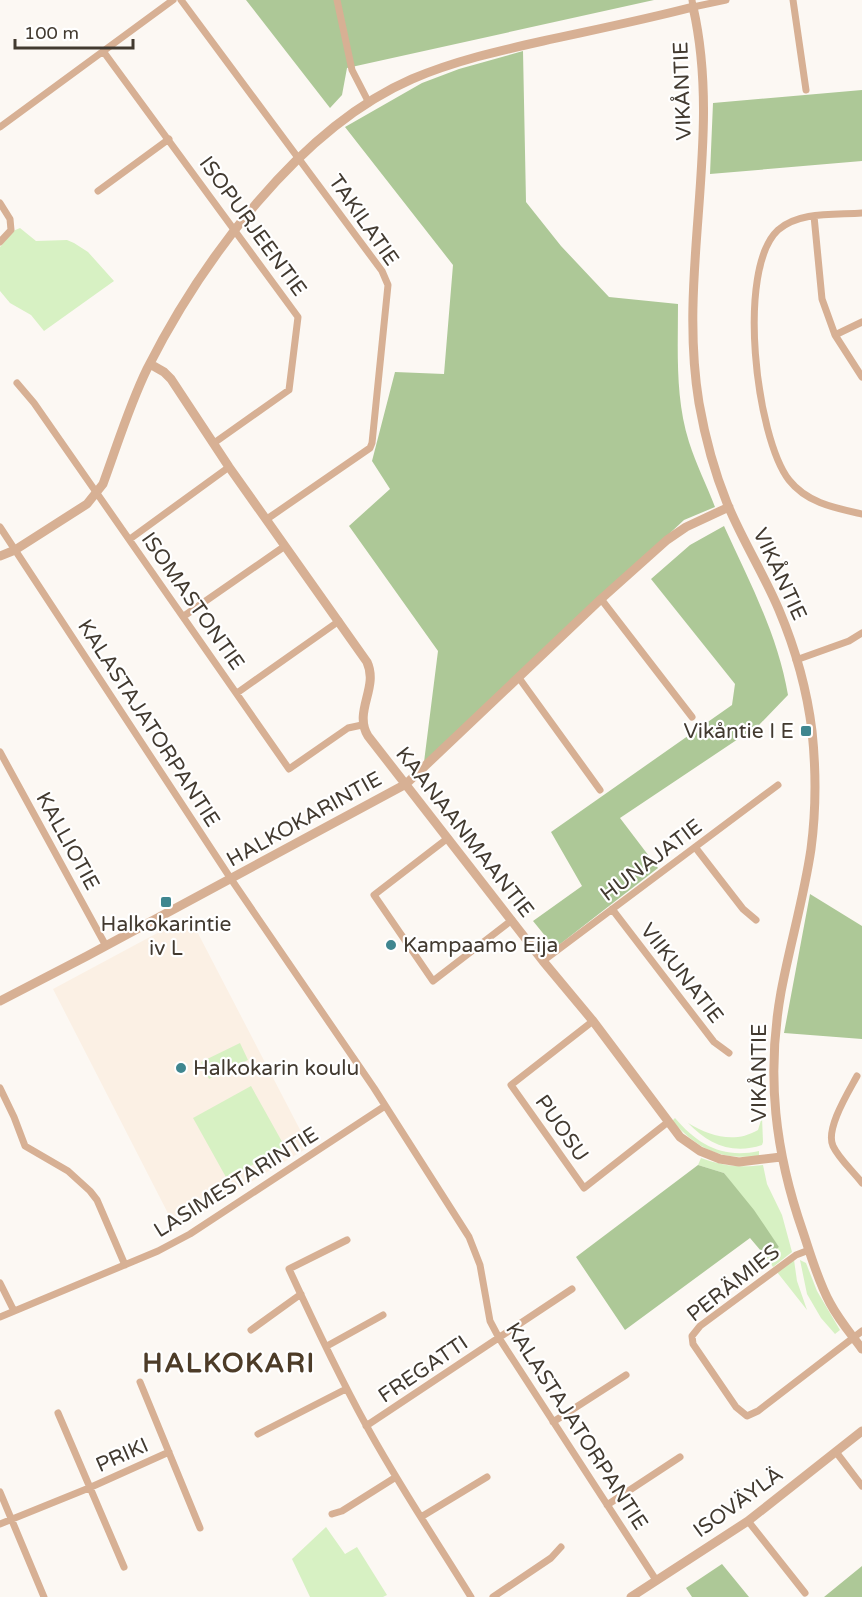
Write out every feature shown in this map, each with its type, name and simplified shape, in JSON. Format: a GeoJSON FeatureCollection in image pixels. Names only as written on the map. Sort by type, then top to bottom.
{"type":"FeatureCollection","features":[{"type":"Feature","properties":{"kind":"street"},"geometry":{"type":"LineString","coordinates":[[0,127],[173,0]]}},
{"type":"Feature","properties":{"kind":"street","name":"TAKILATIE"},"geometry":{"type":"LineString","coordinates":[[181,0],[382,271],[388,285],[373,438],[370,448],[267,519]]}},
{"type":"Feature","properties":{"kind":"street"},"geometry":{"type":"LineString","coordinates":[[337,0],[352,70],[369,103]]}},
{"type":"Feature","properties":{"kind":"street"},"geometry":{"type":"LineString","coordinates":[[0,556],[15,550],[87,504],[96,494],[103,484],[139,387],[177,316],[235,231],[263,196],[299,157],[347,117],[410,80],[459,62],[693,4],[726,0]]}},
{"type":"Feature","properties":{"kind":"street"},"geometry":{"type":"LineString","coordinates":[[793,0],[806,90]]}},
{"type":"Feature","properties":{"kind":"street","name":"VIKÅNTIE"},"geometry":{"type":"LineString","coordinates":[[693,4],[704,74],[705,107],[694,266],[693,352],[697,389],[707,442],[729,507],[778,608],[796,660],[812,730],[813,830],[804,886],[782,990],[775,1039],[775,1114],[781,1157]]}},
{"type":"Feature","properties":{"kind":"street","name":"ISOPURJEENTIE"},"geometry":{"type":"LineString","coordinates":[[103,51],[296,312],[298,321],[289,390],[214,443]]}},
{"type":"Feature","properties":{"kind":"street"},"geometry":{"type":"LineString","coordinates":[[98,191],[169,139]]}},
{"type":"Feature","properties":{"kind":"street"},"geometry":{"type":"LineString","coordinates":[[0,203],[11,224],[11,230],[0,242]]}},
{"type":"Feature","properties":{"kind":"street"},"geometry":{"type":"LineString","coordinates":[[862,213],[814,216],[795,220],[779,229],[771,238],[761,259],[754,317],[754,344],[760,396],[774,453],[789,481],[814,500],[828,506],[862,514]]}},
{"type":"Feature","properties":{"kind":"street"},"geometry":{"type":"LineString","coordinates":[[814,216],[822,299],[835,334],[862,377]]}},
{"type":"Feature","properties":{"kind":"street"},"geometry":{"type":"LineString","coordinates":[[835,334],[862,322]]}},
{"type":"Feature","properties":{"kind":"street"},"geometry":{"type":"LineString","coordinates":[[150,364],[171,379],[229,467],[367,662],[370,682],[362,725]]}},
{"type":"Feature","properties":{"kind":"street","name":"ISOMASTONTIE"},"geometry":{"type":"LineString","coordinates":[[17,383],[34,403],[96,494],[184,615],[290,769],[348,728],[362,725]]}},
{"type":"Feature","properties":{"kind":"street"},"geometry":{"type":"LineString","coordinates":[[130,539],[229,467]]}},
{"type":"Feature","properties":{"kind":"street","name":"HALKOKARINTIE"},"geometry":{"type":"LineString","coordinates":[[0,1000],[106,946],[406,784],[601,599],[678,532],[694,522],[729,507]]}},
{"type":"Feature","properties":{"kind":"street","name":"KALASTAJATORPANTIE"},"geometry":{"type":"LineString","coordinates":[[0,527],[231,879],[385,1106],[473,1245],[480,1265],[486,1308],[498,1338],[656,1581]]}},
{"type":"Feature","properties":{"kind":"street"},"geometry":{"type":"LineString","coordinates":[[184,615],[285,546]]}},
{"type":"Feature","properties":{"kind":"street"},"geometry":{"type":"LineString","coordinates":[[601,599],[692,717]]}},
{"type":"Feature","properties":{"kind":"street"},"geometry":{"type":"LineString","coordinates":[[237,693],[339,621]]}},
{"type":"Feature","properties":{"kind":"street"},"geometry":{"type":"LineString","coordinates":[[796,660],[849,641],[862,633]]}},
{"type":"Feature","properties":{"kind":"street"},"geometry":{"type":"LineString","coordinates":[[519,678],[600,790]]}},
{"type":"Feature","properties":{"kind":"street","name":"KAANAANMAANTIE"},"geometry":{"type":"LineString","coordinates":[[362,725],[368,736],[592,1021],[668,1122],[692,1147],[720,1159],[739,1162],[781,1157]]}},
{"type":"Feature","properties":{"kind":"street","name":"KALLIOTIE"},"geometry":{"type":"LineString","coordinates":[[0,752],[106,946]]}},
{"type":"Feature","properties":{"kind":"street","name":"HUNAJATIE"},"geometry":{"type":"LineString","coordinates":[[543,961],[778,785]]}},
{"type":"Feature","properties":{"kind":"street"},"geometry":{"type":"LineString","coordinates":[[448,837],[374,895],[433,981],[512,920]]}},
{"type":"Feature","properties":{"kind":"street"},"geometry":{"type":"LineString","coordinates":[[695,847],[743,909],[756,920]]}},
{"type":"Feature","properties":{"kind":"street","name":"VIIKUNATIE"},"geometry":{"type":"LineString","coordinates":[[612,909],[714,1042],[729,1053]]}},
{"type":"Feature","properties":{"kind":"street","name":"PUOSU"},"geometry":{"type":"LineString","coordinates":[[592,1021],[511,1085],[584,1188],[668,1122]]}},
{"type":"Feature","properties":{"kind":"street"},"geometry":{"type":"LineString","coordinates":[[857,1076],[835,1121],[831,1135],[834,1147],[862,1183]]}},
{"type":"Feature","properties":{"kind":"street"},"geometry":{"type":"LineString","coordinates":[[0,1088],[25,1146],[68,1171],[97,1200],[125,1265]]}},
{"type":"Feature","properties":{"kind":"street","name":"LASIMESTARINTIE"},"geometry":{"type":"LineString","coordinates":[[0,1317],[158,1251],[190,1234],[385,1106]]}},
{"type":"Feature","properties":{"kind":"street"},"geometry":{"type":"LineString","coordinates":[[781,1157],[794,1208],[827,1297],[862,1349]]}},
{"type":"Feature","properties":{"kind":"street","name":"FREGATTI"},"geometry":{"type":"LineString","coordinates":[[348,1240],[289,1269],[366,1426],[471,1597]]}},
{"type":"Feature","properties":{"kind":"street","name":"PERÄMIES"},"geometry":{"type":"LineString","coordinates":[[809,1250],[796,1255],[700,1326],[692,1336],[693,1344],[736,1407],[747,1416],[758,1412],[853,1337]]}},
{"type":"Feature","properties":{"kind":"street"},"geometry":{"type":"LineString","coordinates":[[0,1283],[14,1311]]}},
{"type":"Feature","properties":{"kind":"street","name":"FREGATTI"},"geometry":{"type":"LineString","coordinates":[[366,1426],[572,1289]]}},
{"type":"Feature","properties":{"kind":"street"},"geometry":{"type":"LineString","coordinates":[[251,1330],[301,1294]]}},
{"type":"Feature","properties":{"kind":"street"},"geometry":{"type":"LineString","coordinates":[[327,1347],[383,1315]]}},
{"type":"Feature","properties":{"kind":"street"},"geometry":{"type":"LineString","coordinates":[[853,1337],[862,1331]]}},
{"type":"Feature","properties":{"kind":"street"},"geometry":{"type":"LineString","coordinates":[[553,1422],[626,1375]]}},
{"type":"Feature","properties":{"kind":"street","name":"PRIKI"},"geometry":{"type":"LineString","coordinates":[[141,1382],[200,1528]]}},
{"type":"Feature","properties":{"kind":"street","name":"FREGATTI"},"geometry":{"type":"LineString","coordinates":[[258,1434],[346,1389]]}},
{"type":"Feature","properties":{"kind":"street","name":"PRIKI"},"geometry":{"type":"LineString","coordinates":[[58,1413],[124,1568]]}},
{"type":"Feature","properties":{"kind":"street","name":"ISOVÄYLÄ"},"geometry":{"type":"LineString","coordinates":[[631,1597],[748,1521],[862,1431]]}},
{"type":"Feature","properties":{"kind":"street","name":"PRIKI"},"geometry":{"type":"LineString","coordinates":[[0,1524],[169,1452]]}},
{"type":"Feature","properties":{"kind":"street"},"geometry":{"type":"LineString","coordinates":[[836,1452],[862,1486]]}},
{"type":"Feature","properties":{"kind":"street"},"geometry":{"type":"LineString","coordinates":[[607,1505],[680,1457]]}},
{"type":"Feature","properties":{"kind":"street"},"geometry":{"type":"LineString","coordinates":[[332,1514],[342,1511],[396,1477]]}},
{"type":"Feature","properties":{"kind":"street"},"geometry":{"type":"LineString","coordinates":[[421,1516],[487,1477]]}},
{"type":"Feature","properties":{"kind":"street"},"geometry":{"type":"LineString","coordinates":[[0,1492],[44,1597]]}},
{"type":"Feature","properties":{"kind":"street"},"geometry":{"type":"LineString","coordinates":[[748,1521],[805,1593]]}},
{"type":"Feature","properties":{"kind":"street"},"geometry":{"type":"LineString","coordinates":[[493,1597],[551,1558],[561,1547]]}},
{"type":"Feature","properties":{"kind":"shaded area","name":"Halkokarin koulu"},"geometry":{"type":"Polygon","coordinates":[[[189,916],[309,1147],[175,1227],[53,989],[189,916]]]}},
{"type":"Feature","properties":{"kind":"green space"},"geometry":{"type":"Polygon","coordinates":[[[246,0],[654,0],[347,68],[342,95],[330,108],[246,0]]]}},
{"type":"Feature","properties":{"kind":"green space"},"geometry":{"type":"Polygon","coordinates":[[[523,51],[526,202],[561,246],[609,297],[678,304],[678,374],[681,408],[692,450],[715,507],[684,520],[424,762],[438,651],[349,526],[390,489],[372,461],[395,372],[444,374],[453,265],[345,127],[422,83],[459,69],[523,51]]]}},
{"type":"Feature","properties":{"kind":"green space"},"geometry":{"type":"Polygon","coordinates":[[[862,90],[862,161],[710,174],[713,103],[862,90]]]}},
{"type":"Feature","properties":{"kind":"green space"},"geometry":{"type":"Polygon","coordinates":[[[20,228],[36,241],[67,240],[74,243],[88,252],[114,281],[44,331],[31,315],[10,303],[0,291],[0,247],[13,231],[20,228]]]}},
{"type":"Feature","properties":{"kind":"green space"},"geometry":{"type":"Polygon","coordinates":[[[724,526],[770,630],[788,695],[759,725],[620,818],[658,868],[555,948],[533,921],[582,886],[551,832],[732,705],[735,684],[651,579],[690,545],[724,526]]]}},
{"type":"Feature","properties":{"kind":"green space"},"geometry":{"type":"Polygon","coordinates":[[[810,894],[862,926],[862,1039],[784,1033],[810,894]]]}},
{"type":"Feature","properties":{"kind":"green space"},"geometry":{"type":"Polygon","coordinates":[[[240,1043],[248,1060],[209,1079],[201,1062],[240,1043]]]}},
{"type":"Feature","properties":{"kind":"green space"},"geometry":{"type":"Polygon","coordinates":[[[251,1086],[285,1147],[227,1179],[193,1118],[251,1086]]]}},
{"type":"Feature","properties":{"kind":"green space"},"geometry":{"type":"Polygon","coordinates":[[[762,1117],[762,1145],[741,1149],[712,1142],[688,1123],[713,1135],[740,1137],[758,1130],[762,1117]]]}},
{"type":"Feature","properties":{"kind":"green space"},"geometry":{"type":"Polygon","coordinates":[[[675,1118],[693,1136],[712,1148],[734,1153],[759,1151],[759,1156],[733,1156],[711,1151],[682,1131],[672,1121],[675,1118]]]}},
{"type":"Feature","properties":{"kind":"green space"},"geometry":{"type":"Polygon","coordinates":[[[701,1158],[732,1166],[763,1165],[767,1184],[782,1215],[792,1252],[773,1267],[767,1258],[779,1247],[724,1173],[698,1165],[701,1158]]]}},
{"type":"Feature","properties":{"kind":"green space"},"geometry":{"type":"Polygon","coordinates":[[[698,1165],[724,1173],[754,1210],[779,1247],[767,1258],[750,1238],[625,1330],[576,1257],[698,1165]]]}},
{"type":"Feature","properties":{"kind":"green space"},"geometry":{"type":"Polygon","coordinates":[[[794,1260],[797,1281],[807,1310],[777,1272],[794,1260]]]}},
{"type":"Feature","properties":{"kind":"green space"},"geometry":{"type":"Polygon","coordinates":[[[800,1260],[806,1263],[817,1291],[840,1330],[835,1334],[821,1318],[807,1294],[800,1260]]]}},
{"type":"Feature","properties":{"kind":"green space"},"geometry":{"type":"Polygon","coordinates":[[[326,1527],[345,1554],[357,1547],[387,1595],[383,1597],[310,1597],[292,1559],[326,1527]]]}},
{"type":"Feature","properties":{"kind":"green space"},"geometry":{"type":"Polygon","coordinates":[[[722,1564],[749,1597],[692,1597],[686,1588],[722,1564]]]}},
{"type":"Feature","properties":{"kind":"green space"},"geometry":{"type":"Polygon","coordinates":[[[862,1566],[862,1597],[824,1597],[862,1566]]]}},
{"type":"Feature","properties":{"kind":"place","name":"Vikåntie I E"},"geometry":{"type":"Point","coordinates":[806,731]}},
{"type":"Feature","properties":{"kind":"place","name":"Halkokarintie iv L"},"geometry":{"type":"Point","coordinates":[166,902]}},
{"type":"Feature","properties":{"kind":"place","name":"Kampaamo Eija"},"geometry":{"type":"Point","coordinates":[391,945]}},
{"type":"Feature","properties":{"kind":"place","name":"Halkokarin koulu"},"geometry":{"type":"Point","coordinates":[181,1068]}},
{"type":"Feature","properties":{"kind":"district","name":"HALKOKARI"},"geometry":{"type":"Point","coordinates":[229,1363]}}]}
